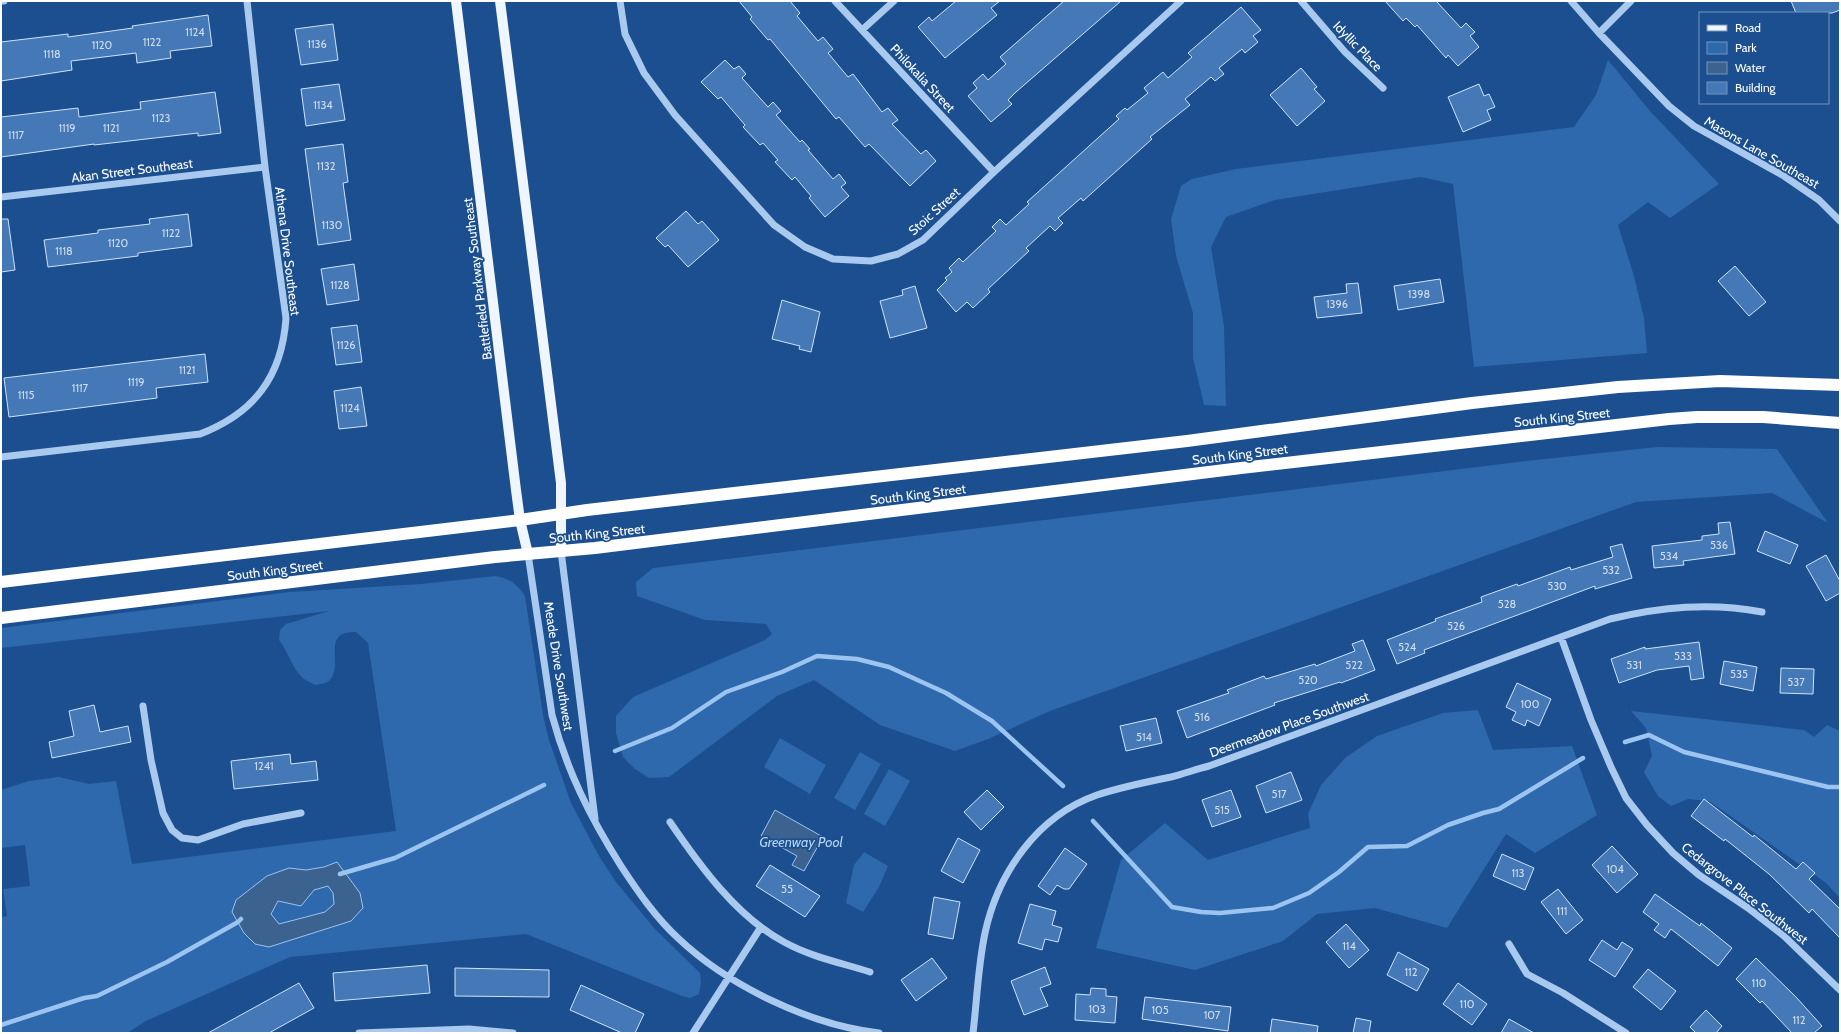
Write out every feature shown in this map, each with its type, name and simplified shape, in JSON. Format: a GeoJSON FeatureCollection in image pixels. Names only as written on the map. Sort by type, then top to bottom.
{"type":"FeatureCollection","features":[{"type":"Feature","properties":{"kind":"highway","name":"South King Street"},"geometry":{"type":"LineString","coordinates":[[1,582],[520,520],[587,510],[1188,441],[1472,403],[1618,387],[1720,381],[1840,385]]}},
{"type":"Feature","properties":{"kind":"highway","name":"South King Street"},"geometry":{"type":"LineString","coordinates":[[1,618],[1256,466],[1669,419],[1697,417],[1763,417],[1840,422]]}},
{"type":"Feature","properties":{"kind":"main road","name":"Battlefield Parkway Southeast"},"geometry":{"type":"LineString","coordinates":[[456,1],[520,520],[528,554]]}},
{"type":"Feature","properties":{"kind":"main road"},"geometry":{"type":"LineString","coordinates":[[500,1],[560,483],[561,551]]}},
{"type":"Feature","properties":{"kind":"street","name":"Athena Drive Southeast"},"geometry":{"type":"LineString","coordinates":[[1,457],[200,434],[221,426],[239,414],[254,400],[270,380],[279,359],[284,341],[286,318],[265,167],[246,1]]}},
{"type":"Feature","properties":{"kind":"street","name":"Stoic Street"},"geometry":{"type":"LineString","coordinates":[[620,1],[625,34],[648,79],[675,115],[774,225],[805,247],[833,259],[871,260],[898,254],[923,240],[994,172],[1181,1]]}},
{"type":"Feature","properties":{"kind":"street","name":"Philokalia Street"},"geometry":{"type":"LineString","coordinates":[[835,1],[994,172]]}},
{"type":"Feature","properties":{"kind":"street"},"geometry":{"type":"LineString","coordinates":[[862,30],[894,1]]}},
{"type":"Feature","properties":{"kind":"street","name":"Idyllic Place"},"geometry":{"type":"LineString","coordinates":[[1300,1],[1346,52],[1383,88]]}},
{"type":"Feature","properties":{"kind":"street","name":"Masons Lane Southeast"},"geometry":{"type":"LineString","coordinates":[[1571,1],[1599,33],[1669,106],[1694,126],[1784,176],[1819,200],[1840,221]]}},
{"type":"Feature","properties":{"kind":"street"},"geometry":{"type":"LineString","coordinates":[[1599,33],[1632,1]]}},
{"type":"Feature","properties":{"kind":"street","name":"Akan Street Southeast"},"geometry":{"type":"LineString","coordinates":[[1,197],[265,167]]}},
{"type":"Feature","properties":{"kind":"street","name":"Meade Drive Southwest"},"geometry":{"type":"LineString","coordinates":[[561,551],[595,823]]}},
{"type":"Feature","properties":{"kind":"street","name":"Meade Drive Southwest"},"geometry":{"type":"LineString","coordinates":[[528,554],[552,715],[558,738],[574,780],[595,823],[631,881],[654,912],[679,939],[729,978],[804,1013],[835,1024],[879,1033]]}},
{"type":"Feature","properties":{"kind":"street","name":"Deermeadow Place Southwest"},"geometry":{"type":"LineString","coordinates":[[973,1033],[985,934],[992,908],[1001,885],[1015,860],[1033,838],[1050,822],[1067,810],[1096,796],[1123,787],[1209,766],[1610,620],[1644,611],[1678,607],[1712,606],[1762,612]]}},
{"type":"Feature","properties":{"kind":"street","name":"Cedargrove Place Southwest"},"geometry":{"type":"LineString","coordinates":[[1561,637],[1591,720],[1611,767],[1626,798],[1647,825],[1673,853],[1700,875],[1748,908],[1784,936],[1840,990]]}},
{"type":"Feature","properties":{"kind":"street"},"geometry":{"type":"LineString","coordinates":[[143,706],[151,760],[163,813],[172,830],[182,838],[198,840],[243,824],[301,813]]}},
{"type":"Feature","properties":{"kind":"street"},"geometry":{"type":"LineString","coordinates":[[670,822],[705,872],[735,903],[762,927],[784,942],[814,955],[870,972]]}},
{"type":"Feature","properties":{"kind":"street"},"geometry":{"type":"LineString","coordinates":[[693,1033],[762,927]]}},
{"type":"Feature","properties":{"kind":"street"},"geometry":{"type":"LineString","coordinates":[[1509,944],[1527,974],[1563,993],[1626,1033]]}},
{"type":"Feature","properties":{"kind":"street"},"geometry":{"type":"LineString","coordinates":[[358,1033],[469,1029],[512,1033]]}},
{"type":"Feature","properties":{"kind":"green space"},"geometry":{"type":"Polygon","coordinates":[[[1608,60],[1650,111],[1719,184],[1670,218],[1648,202],[1618,225],[1634,276],[1644,318],[1647,353],[1474,367],[1453,184],[1421,177],[1275,200],[1226,217],[1211,247],[1224,326],[1226,406],[1204,405],[1193,358],[1193,313],[1176,256],[1171,219],[1181,186],[1192,179],[1236,169],[1574,127],[1596,95],[1608,60]]]}},
{"type":"Feature","properties":{"kind":"green space"},"geometry":{"type":"Polygon","coordinates":[[[1657,447],[1777,449],[1828,523],[1772,493],[1636,502],[1050,711],[988,739],[955,751],[880,725],[814,680],[777,696],[669,777],[649,778],[635,769],[623,757],[616,733],[616,716],[633,697],[765,640],[772,634],[766,624],[705,620],[637,596],[636,582],[653,568],[1526,461],[1657,447]]]}},
{"type":"Feature","properties":{"kind":"green space"},"geometry":{"type":"Polygon","coordinates":[[[496,576],[513,583],[525,596],[543,715],[549,740],[571,803],[599,856],[616,882],[655,929],[700,973],[701,982],[699,994],[690,998],[682,996],[526,934],[290,957],[146,1021],[127,1033],[1,1033],[1,917],[7,916],[3,889],[30,886],[25,845],[1,848],[1,790],[29,781],[59,777],[89,784],[116,781],[132,864],[396,831],[368,643],[356,632],[345,633],[339,637],[335,650],[334,673],[330,680],[323,684],[315,685],[300,675],[279,640],[280,630],[286,624],[329,611],[1,648],[1,628],[290,592],[421,584],[496,576]]]}},
{"type":"Feature","properties":{"kind":"green space"},"geometry":{"type":"Polygon","coordinates":[[[1478,710],[1493,750],[1572,746],[1597,815],[1535,853],[1506,834],[1447,928],[1375,908],[1317,914],[1283,941],[1195,970],[1096,948],[1121,860],[1165,823],[1208,860],[1310,828],[1308,814],[1321,785],[1345,758],[1377,736],[1443,713],[1478,710]]]}},
{"type":"Feature","properties":{"kind":"green space"},"geometry":{"type":"Polygon","coordinates":[[[1631,711],[1804,730],[1814,737],[1827,725],[1840,731],[1840,898],[1826,883],[1709,801],[1688,799],[1671,806],[1658,796],[1644,772],[1652,756],[1646,728],[1631,711]]]}},
{"type":"Feature","properties":{"kind":"green space"},"geometry":{"type":"Polygon","coordinates":[[[780,738],[826,765],[810,794],[764,767],[780,738]]]}},
{"type":"Feature","properties":{"kind":"green space"},"geometry":{"type":"Polygon","coordinates":[[[860,752],[881,764],[855,810],[834,798],[860,752]]]}},
{"type":"Feature","properties":{"kind":"green space"},"geometry":{"type":"Polygon","coordinates":[[[889,769],[910,781],[885,826],[864,814],[889,769]]]}},
{"type":"Feature","properties":{"kind":"green space"},"geometry":{"type":"Polygon","coordinates":[[[864,852],[888,866],[879,887],[863,912],[846,903],[854,865],[864,852]]]}},
{"type":"Feature","properties":{"kind":"water","name":"Greenway Pool"},"geometry":{"type":"Polygon","coordinates":[[[775,810],[823,837],[804,871],[792,865],[797,856],[761,836],[775,810]]]}},
{"type":"Feature","properties":{"kind":"water"},"geometry":{"type":"Polygon","coordinates":[[[337,862],[360,893],[363,908],[351,921],[269,947],[255,944],[244,933],[232,912],[236,900],[267,876],[289,868],[306,870],[324,867],[337,862]],[[328,886],[314,890],[301,906],[278,901],[271,914],[279,924],[325,912],[334,904],[333,893],[328,886]]]}},
{"type":"Feature","properties":{"kind":"building"},"geometry":{"type":"Polygon","coordinates":[[[739,1],[790,1],[800,13],[797,16],[818,41],[823,37],[833,49],[828,53],[848,77],[853,74],[882,112],[888,108],[898,120],[892,124],[921,154],[926,150],[936,161],[910,186],[869,144],[865,147],[839,117],[836,119],[770,39],[768,40],[750,19],[752,17],[739,1]]]}},
{"type":"Feature","properties":{"kind":"building"},"geometry":{"type":"Polygon","coordinates":[[[956,1],[1000,1],[991,8],[997,15],[945,58],[918,27],[929,17],[932,21],[956,1]]]}},
{"type":"Feature","properties":{"kind":"building"},"geometry":{"type":"Polygon","coordinates":[[[1064,1],[1121,1],[1016,92],[1008,100],[1012,104],[991,122],[968,96],[977,88],[973,83],[983,74],[988,80],[1006,64],[1000,57],[1064,1]]]}},
{"type":"Feature","properties":{"kind":"building"},"geometry":{"type":"Polygon","coordinates":[[[1385,1],[1436,1],[1461,28],[1466,23],[1475,32],[1470,36],[1479,47],[1458,66],[1448,55],[1446,58],[1417,25],[1415,27],[1406,18],[1403,21],[1385,1]]]}},
{"type":"Feature","properties":{"kind":"building"},"geometry":{"type":"Polygon","coordinates":[[[1791,1],[1840,1],[1840,10],[1832,13],[1796,12],[1791,1]]]}},
{"type":"Feature","properties":{"kind":"building"},"geometry":{"type":"Polygon","coordinates":[[[1241,7],[1261,30],[1253,36],[1258,42],[1245,53],[1242,49],[1219,68],[1224,74],[1215,81],[1211,77],[1185,99],[1190,105],[1150,137],[1152,139],[1083,201],[1081,198],[1058,218],[1063,223],[1055,231],[1050,226],[1026,248],[1029,251],[988,289],[990,292],[973,308],[967,302],[956,312],[937,290],[947,280],[945,278],[952,272],[949,268],[959,258],[963,262],[996,231],[992,227],[1000,219],[1006,225],[1029,204],[1027,202],[1119,119],[1116,116],[1125,108],[1127,110],[1148,93],[1144,88],[1163,72],[1168,78],[1192,57],[1188,53],[1241,7]]]}},
{"type":"Feature","properties":{"kind":"building"},"geometry":{"type":"Polygon","coordinates":[[[208,15],[212,46],[170,51],[171,58],[137,63],[136,53],[71,61],[72,70],[1,81],[1,42],[68,34],[68,37],[208,15]]]}},
{"type":"Feature","properties":{"kind":"building"},"geometry":{"type":"Polygon","coordinates":[[[333,24],[338,60],[301,65],[295,29],[333,24]]]}},
{"type":"Feature","properties":{"kind":"building"},"geometry":{"type":"Polygon","coordinates":[[[725,60],[734,69],[739,66],[746,74],[742,78],[768,107],[773,102],[781,111],[776,115],[800,142],[802,140],[810,149],[808,150],[833,179],[839,174],[846,183],[841,187],[849,196],[825,217],[809,198],[811,196],[795,177],[792,180],[775,162],[778,160],[763,143],[760,145],[743,127],[745,125],[721,97],[718,99],[701,82],[725,60]]]}},
{"type":"Feature","properties":{"kind":"building"},"geometry":{"type":"Polygon","coordinates":[[[1301,68],[1317,87],[1314,89],[1325,101],[1297,126],[1270,95],[1301,68]]]}},
{"type":"Feature","properties":{"kind":"building"},"geometry":{"type":"Polygon","coordinates":[[[339,84],[345,120],[306,126],[301,89],[339,84]]]}},
{"type":"Feature","properties":{"kind":"building"},"geometry":{"type":"Polygon","coordinates":[[[1479,84],[1484,96],[1489,94],[1495,107],[1487,110],[1491,120],[1463,132],[1448,97],[1479,84]]]}},
{"type":"Feature","properties":{"kind":"building"},"geometry":{"type":"Polygon","coordinates":[[[215,92],[221,133],[198,136],[198,133],[94,144],[1,157],[1,117],[78,108],[79,117],[141,109],[140,102],[215,92]]]}},
{"type":"Feature","properties":{"kind":"building"},"geometry":{"type":"Polygon","coordinates":[[[343,144],[348,182],[343,183],[351,240],[318,245],[305,149],[343,144]]]}},
{"type":"Feature","properties":{"kind":"building"},"geometry":{"type":"Polygon","coordinates":[[[686,211],[698,224],[702,221],[719,240],[688,267],[668,245],[665,247],[656,238],[686,211]]]}},
{"type":"Feature","properties":{"kind":"building"},"geometry":{"type":"Polygon","coordinates":[[[188,214],[192,246],[138,253],[138,256],[48,267],[44,240],[98,233],[98,230],[150,224],[149,219],[188,214]]]}},
{"type":"Feature","properties":{"kind":"building"},"geometry":{"type":"Polygon","coordinates":[[[1,219],[8,219],[15,270],[1,272],[1,219]]]}},
{"type":"Feature","properties":{"kind":"building"},"geometry":{"type":"Polygon","coordinates":[[[354,264],[359,300],[327,305],[321,269],[354,264]]]}},
{"type":"Feature","properties":{"kind":"building"},"geometry":{"type":"Polygon","coordinates":[[[1735,266],[1766,302],[1749,316],[1718,281],[1735,266]]]}},
{"type":"Feature","properties":{"kind":"building"},"geometry":{"type":"Polygon","coordinates":[[[1440,279],[1444,302],[1398,310],[1394,286],[1440,279]]]}},
{"type":"Feature","properties":{"kind":"building"},"geometry":{"type":"Polygon","coordinates":[[[1358,283],[1362,313],[1317,318],[1314,297],[1347,293],[1346,284],[1358,283]]]}},
{"type":"Feature","properties":{"kind":"building"},"geometry":{"type":"Polygon","coordinates":[[[915,286],[927,328],[890,338],[880,301],[903,295],[902,290],[915,286]]]}},
{"type":"Feature","properties":{"kind":"building"},"geometry":{"type":"Polygon","coordinates":[[[782,300],[820,312],[811,352],[799,349],[800,346],[772,339],[782,300]]]}},
{"type":"Feature","properties":{"kind":"building"},"geometry":{"type":"Polygon","coordinates":[[[357,325],[362,362],[336,365],[331,328],[357,325]]]}},
{"type":"Feature","properties":{"kind":"building"},"geometry":{"type":"Polygon","coordinates":[[[205,354],[208,382],[156,388],[157,398],[9,417],[4,378],[205,354]]]}},
{"type":"Feature","properties":{"kind":"building"},"geometry":{"type":"Polygon","coordinates":[[[361,387],[367,426],[339,429],[334,391],[361,387]]]}},
{"type":"Feature","properties":{"kind":"building"},"geometry":{"type":"Polygon","coordinates":[[[1730,522],[1735,554],[1683,561],[1684,565],[1654,568],[1652,546],[1702,540],[1702,536],[1719,534],[1718,523],[1730,522]]]}},
{"type":"Feature","properties":{"kind":"building"},"geometry":{"type":"Polygon","coordinates":[[[1765,531],[1798,545],[1790,564],[1757,551],[1765,531]]]}},
{"type":"Feature","properties":{"kind":"building"},"geometry":{"type":"Polygon","coordinates":[[[1622,544],[1632,578],[1595,589],[1595,586],[1424,650],[1425,653],[1397,664],[1387,640],[1436,621],[1435,619],[1482,602],[1481,597],[1517,584],[1518,586],[1570,567],[1571,570],[1613,557],[1610,547],[1622,544]]]}},
{"type":"Feature","properties":{"kind":"building"},"geometry":{"type":"Polygon","coordinates":[[[1826,555],[1840,581],[1840,593],[1826,601],[1806,566],[1826,555]]]}},
{"type":"Feature","properties":{"kind":"building"},"geometry":{"type":"Polygon","coordinates":[[[1363,640],[1375,670],[1341,683],[1340,682],[1274,703],[1275,705],[1187,738],[1177,711],[1229,693],[1227,690],[1264,676],[1266,679],[1315,664],[1316,666],[1355,651],[1352,644],[1363,640]]]}},
{"type":"Feature","properties":{"kind":"building"},"geometry":{"type":"Polygon","coordinates":[[[1699,642],[1704,678],[1691,680],[1689,666],[1657,670],[1619,683],[1611,659],[1645,647],[1645,649],[1699,642]]]}},
{"type":"Feature","properties":{"kind":"building"},"geometry":{"type":"Polygon","coordinates":[[[1724,661],[1757,667],[1753,691],[1720,684],[1724,661]]]}},
{"type":"Feature","properties":{"kind":"building"},"geometry":{"type":"Polygon","coordinates":[[[1781,668],[1814,669],[1813,694],[1780,693],[1781,668]]]}},
{"type":"Feature","properties":{"kind":"building"},"geometry":{"type":"Polygon","coordinates":[[[1517,683],[1551,699],[1539,726],[1527,720],[1525,726],[1512,720],[1516,712],[1506,707],[1517,683]]]}},
{"type":"Feature","properties":{"kind":"building"},"geometry":{"type":"Polygon","coordinates":[[[94,705],[100,732],[128,726],[131,742],[52,758],[49,742],[74,736],[69,711],[94,705]]]}},
{"type":"Feature","properties":{"kind":"building"},"geometry":{"type":"Polygon","coordinates":[[[1156,718],[1162,743],[1126,751],[1120,726],[1156,718]]]}},
{"type":"Feature","properties":{"kind":"building"},"geometry":{"type":"Polygon","coordinates":[[[290,754],[291,764],[316,761],[318,780],[234,789],[231,761],[290,754]]]}},
{"type":"Feature","properties":{"kind":"building"},"geometry":{"type":"Polygon","coordinates":[[[1291,772],[1302,800],[1266,813],[1256,786],[1291,772]]]}},
{"type":"Feature","properties":{"kind":"building"},"geometry":{"type":"Polygon","coordinates":[[[987,790],[1004,807],[981,830],[964,812],[987,790]]]}},
{"type":"Feature","properties":{"kind":"building"},"geometry":{"type":"Polygon","coordinates":[[[1231,790],[1241,817],[1212,827],[1202,800],[1231,790]]]}},
{"type":"Feature","properties":{"kind":"building"},"geometry":{"type":"Polygon","coordinates":[[[1704,799],[1753,837],[1754,835],[1796,869],[1803,862],[1815,873],[1809,879],[1840,909],[1840,938],[1812,909],[1809,913],[1769,874],[1725,839],[1724,841],[1691,816],[1704,799]]]}},
{"type":"Feature","properties":{"kind":"building"},"geometry":{"type":"Polygon","coordinates":[[[958,838],[980,850],[963,883],[941,871],[958,838]]]}},
{"type":"Feature","properties":{"kind":"building"},"geometry":{"type":"Polygon","coordinates":[[[1612,846],[1638,874],[1617,893],[1592,865],[1612,846]]]}},
{"type":"Feature","properties":{"kind":"building"},"geometry":{"type":"Polygon","coordinates":[[[1065,848],[1087,864],[1069,889],[1064,889],[1057,885],[1050,895],[1038,886],[1065,848]]]}},
{"type":"Feature","properties":{"kind":"building"},"geometry":{"type":"Polygon","coordinates":[[[1502,854],[1534,868],[1525,890],[1493,876],[1502,854]]]}},
{"type":"Feature","properties":{"kind":"building"},"geometry":{"type":"Polygon","coordinates":[[[770,865],[820,896],[805,917],[756,886],[770,865]]]}},
{"type":"Feature","properties":{"kind":"building"},"geometry":{"type":"Polygon","coordinates":[[[1558,889],[1583,920],[1566,934],[1541,902],[1558,889]]]}},
{"type":"Feature","properties":{"kind":"building"},"geometry":{"type":"Polygon","coordinates":[[[1655,894],[1700,926],[1701,923],[1732,948],[1718,966],[1671,929],[1665,938],[1654,930],[1659,924],[1643,912],[1655,894]]]}},
{"type":"Feature","properties":{"kind":"building"},"geometry":{"type":"Polygon","coordinates":[[[934,897],[960,902],[953,939],[928,934],[934,897]]]}},
{"type":"Feature","properties":{"kind":"building"},"geometry":{"type":"Polygon","coordinates":[[[1030,904],[1056,911],[1052,925],[1062,928],[1058,942],[1045,939],[1042,950],[1018,943],[1030,904]]]}},
{"type":"Feature","properties":{"kind":"building"},"geometry":{"type":"Polygon","coordinates":[[[1346,924],[1369,950],[1349,968],[1326,942],[1346,924]]]}},
{"type":"Feature","properties":{"kind":"building"},"geometry":{"type":"Polygon","coordinates":[[[1602,940],[1617,950],[1622,942],[1633,949],[1615,977],[1589,960],[1602,940]]]}},
{"type":"Feature","properties":{"kind":"building"},"geometry":{"type":"Polygon","coordinates":[[[1398,952],[1429,969],[1417,991],[1387,975],[1398,952]]]}},
{"type":"Feature","properties":{"kind":"building"},"geometry":{"type":"Polygon","coordinates":[[[932,958],[947,978],[916,1001],[901,980],[932,958]]]}},
{"type":"Feature","properties":{"kind":"building"},"geometry":{"type":"Polygon","coordinates":[[[1756,958],[1796,997],[1822,1026],[1814,1033],[1792,1033],[1762,1001],[1760,1003],[1736,979],[1756,958]]]}},
{"type":"Feature","properties":{"kind":"building"},"geometry":{"type":"Polygon","coordinates":[[[427,965],[430,993],[335,1001],[333,973],[427,965]]]}},
{"type":"Feature","properties":{"kind":"building"},"geometry":{"type":"Polygon","coordinates":[[[1045,967],[1051,984],[1040,988],[1048,1006],[1024,1015],[1011,981],[1045,967]]]}},
{"type":"Feature","properties":{"kind":"building"},"geometry":{"type":"Polygon","coordinates":[[[455,968],[549,970],[549,997],[455,996],[455,968]]]}},
{"type":"Feature","properties":{"kind":"building"},"geometry":{"type":"Polygon","coordinates":[[[1648,969],[1676,991],[1661,1010],[1633,987],[1648,969]]]}},
{"type":"Feature","properties":{"kind":"building"},"geometry":{"type":"Polygon","coordinates":[[[299,983],[314,1008],[269,1033],[208,1033],[299,983]]]}},
{"type":"Feature","properties":{"kind":"building"},"geometry":{"type":"Polygon","coordinates":[[[1458,983],[1487,1004],[1472,1025],[1443,1004],[1458,983]]]}},
{"type":"Feature","properties":{"kind":"building"},"geometry":{"type":"Polygon","coordinates":[[[581,985],[644,1014],[635,1033],[622,1033],[570,1010],[581,985]]]}},
{"type":"Feature","properties":{"kind":"building"},"geometry":{"type":"Polygon","coordinates":[[[1091,988],[1106,989],[1106,996],[1117,997],[1115,1023],[1075,1020],[1076,994],[1090,995],[1091,988]]]}},
{"type":"Feature","properties":{"kind":"building"},"geometry":{"type":"Polygon","coordinates":[[[1145,997],[1231,1007],[1228,1031],[1142,1019],[1145,997]]]}},
{"type":"Feature","properties":{"kind":"building"},"geometry":{"type":"Polygon","coordinates":[[[1706,1010],[1722,1026],[1716,1033],[1696,1033],[1690,1027],[1706,1010]]]}},
{"type":"Feature","properties":{"kind":"building"},"geometry":{"type":"Polygon","coordinates":[[[1356,1018],[1371,1021],[1369,1033],[1353,1033],[1356,1018]]]}},
{"type":"Feature","properties":{"kind":"building"},"geometry":{"type":"Polygon","coordinates":[[[1272,1019],[1318,1026],[1317,1033],[1270,1033],[1272,1019]]]}},
{"type":"Feature","properties":{"kind":"building"},"geometry":{"type":"Polygon","coordinates":[[[1509,1019],[1534,1033],[1501,1033],[1509,1019]]]}},
{"type":"Feature","properties":{"kind":"waterway"},"geometry":{"type":"LineString","coordinates":[[615,751],[672,728],[726,692],[782,672],[817,656],[857,659],[889,667],[946,693],[992,721],[1063,786]]}},
{"type":"Feature","properties":{"kind":"waterway"},"geometry":{"type":"LineString","coordinates":[[1625,742],[1649,735],[1684,752],[1828,787],[1840,787]]}},
{"type":"Feature","properties":{"kind":"waterway"},"geometry":{"type":"LineString","coordinates":[[1093,821],[1172,907],[1201,912],[1220,913],[1273,908],[1309,893],[1339,872],[1368,847],[1407,846],[1448,825],[1499,809],[1583,758]]}},
{"type":"Feature","properties":{"kind":"waterway"},"geometry":{"type":"LineString","coordinates":[[340,874],[395,858],[544,785]]}},
{"type":"Feature","properties":{"kind":"waterway"},"geometry":{"type":"LineString","coordinates":[[1,1025],[84,998],[97,996],[167,962],[241,919]]}}]}
